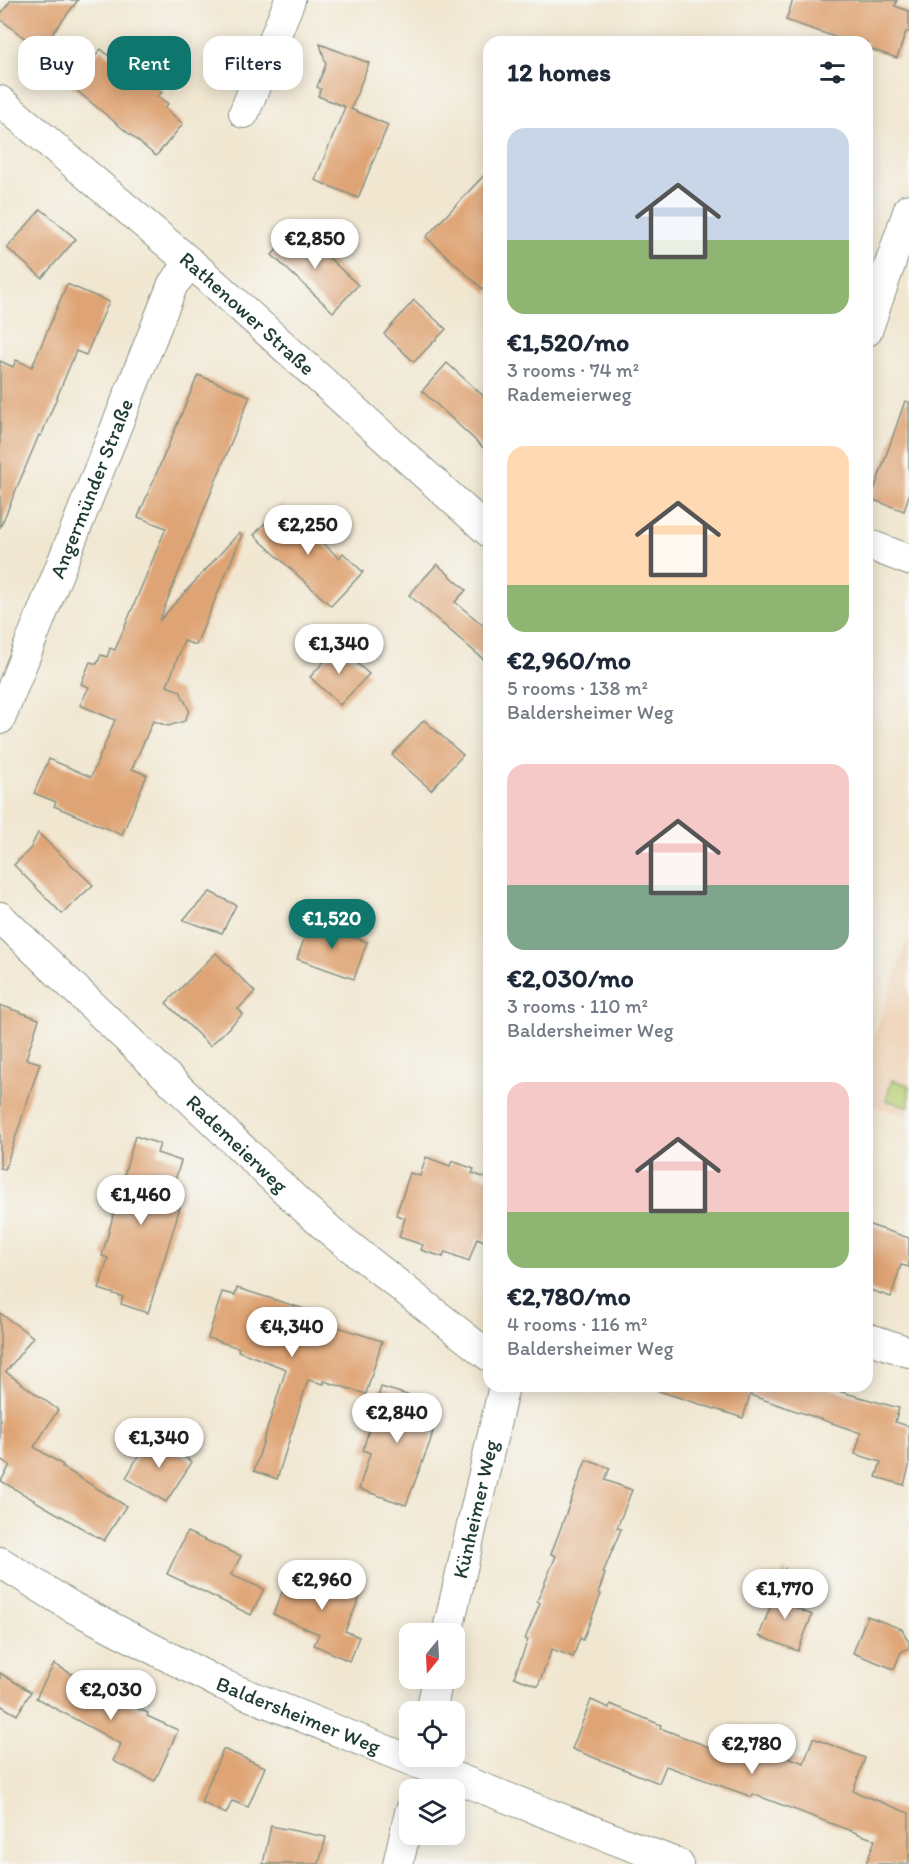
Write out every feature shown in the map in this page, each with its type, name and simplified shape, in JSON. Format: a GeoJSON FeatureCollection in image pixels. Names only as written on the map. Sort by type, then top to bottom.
{"type":"FeatureCollection","features":[{"type":"Feature","properties":{"kind":"street"},"geometry":{"type":"LineString","coordinates":[[244,113],[290,0]]}},
{"type":"Feature","properties":{"kind":"street","name":"Rathenower Straße"},"geometry":{"type":"LineString","coordinates":[[0,100],[191,263],[483,526]]}},
{"type":"Feature","properties":{"kind":"street"},"geometry":{"type":"LineString","coordinates":[[873,313],[909,209]]}},
{"type":"Feature","properties":{"kind":"street","name":"Angermünder Straße"},"geometry":{"type":"LineString","coordinates":[[0,719],[173,284],[191,263]]}},
{"type":"Feature","properties":{"kind":"street"},"geometry":{"type":"LineString","coordinates":[[873,546],[909,560]]}},
{"type":"Feature","properties":{"kind":"street","name":"Rademeierweg"},"geometry":{"type":"LineString","coordinates":[[0,916],[302,1206],[334,1234],[483,1351]]}},
{"type":"Feature","properties":{"kind":"street"},"geometry":{"type":"LineString","coordinates":[[873,1340],[909,1352]]}},
{"type":"Feature","properties":{"kind":"street","name":"Künheimer Weg"},"geometry":{"type":"LineString","coordinates":[[450,1623],[503,1392]]}},
{"type":"Feature","properties":{"kind":"street","name":"Baldersheimer Weg"},"geometry":{"type":"LineString","coordinates":[[0,1562],[72,1607],[221,1684],[418,1770],[678,1864]]}},
{"type":"Feature","properties":{"kind":"street"},"geometry":{"type":"LineString","coordinates":[[398,1864],[402,1845]]}},
{"type":"Feature","properties":{"kind":"shaded area"},"geometry":{"type":"Polygon","coordinates":[[[909,935],[909,1117],[873,1106],[873,1040],[909,935]]]}},
{"type":"Feature","properties":{"kind":"green space"},"geometry":{"type":"Polygon","coordinates":[[[892,1080],[909,1085],[909,1107],[886,1100],[892,1080]]]}},
{"type":"Feature","properties":{"kind":"building"},"geometry":{"type":"Polygon","coordinates":[[[11,0],[78,0],[51,36],[22,36],[0,19],[0,15],[11,0]]]}},
{"type":"Feature","properties":{"kind":"building"},"geometry":{"type":"Polygon","coordinates":[[[793,0],[897,0],[895,6],[909,11],[909,32],[906,32],[897,58],[873,50],[873,36],[832,36],[786,20],[793,0]]]}},
{"type":"Feature","properties":{"kind":"building"},"geometry":{"type":"Polygon","coordinates":[[[320,44],[369,63],[351,109],[388,125],[358,198],[315,180],[345,107],[318,96],[321,89],[317,87],[326,64],[320,44]]]}},
{"type":"Feature","properties":{"kind":"building"},"geometry":{"type":"Polygon","coordinates":[[[101,49],[107,54],[107,90],[160,90],[162,92],[158,96],[168,104],[165,108],[183,124],[156,156],[76,90],[95,90],[95,56],[101,49]]]}},
{"type":"Feature","properties":{"kind":"building"},"geometry":{"type":"Polygon","coordinates":[[[483,176],[483,289],[426,237],[483,176]]]}},
{"type":"Feature","properties":{"kind":"building"},"geometry":{"type":"Polygon","coordinates":[[[41,209],[76,239],[42,278],[7,248],[41,209]]]}},
{"type":"Feature","properties":{"kind":"building"},"geometry":{"type":"Polygon","coordinates":[[[297,228],[358,285],[333,312],[272,255],[297,228]]]}},
{"type":"Feature","properties":{"kind":"building"},"geometry":{"type":"Polygon","coordinates":[[[67,284],[109,302],[86,355],[76,351],[0,528],[0,361],[13,367],[16,360],[32,367],[67,284]]]}},
{"type":"Feature","properties":{"kind":"building"},"geometry":{"type":"Polygon","coordinates":[[[414,300],[446,329],[414,362],[384,334],[414,300]]]}},
{"type":"Feature","properties":{"kind":"building"},"geometry":{"type":"Polygon","coordinates":[[[447,363],[483,396],[483,447],[422,391],[447,363]]]}},
{"type":"Feature","properties":{"kind":"building"},"geometry":{"type":"Polygon","coordinates":[[[198,375],[250,396],[159,621],[239,533],[242,535],[196,645],[184,641],[167,686],[180,691],[189,710],[185,721],[168,726],[153,721],[132,769],[147,775],[122,835],[54,806],[56,802],[34,793],[49,759],[91,777],[115,720],[80,705],[89,687],[81,684],[90,662],[97,664],[101,655],[107,657],[110,648],[115,650],[166,528],[138,517],[198,375]]]}},
{"type":"Feature","properties":{"kind":"building"},"geometry":{"type":"Polygon","coordinates":[[[905,401],[909,402],[909,495],[904,511],[873,500],[873,493],[905,401]]]}},
{"type":"Feature","properties":{"kind":"building"},"geometry":{"type":"Polygon","coordinates":[[[282,505],[339,558],[343,553],[363,572],[331,606],[254,535],[282,505]]]}},
{"type":"Feature","properties":{"kind":"building"},"geometry":{"type":"Polygon","coordinates":[[[437,564],[466,590],[455,602],[483,625],[483,659],[409,595],[437,564]]]}},
{"type":"Feature","properties":{"kind":"building"},"geometry":{"type":"Polygon","coordinates":[[[338,646],[369,674],[340,705],[310,677],[338,646]]]}},
{"type":"Feature","properties":{"kind":"building"},"geometry":{"type":"Polygon","coordinates":[[[424,720],[463,755],[431,790],[392,755],[424,720]]]}},
{"type":"Feature","properties":{"kind":"building"},"geometry":{"type":"Polygon","coordinates":[[[38,833],[93,885],[62,914],[14,865],[30,849],[38,833]]]}},
{"type":"Feature","properties":{"kind":"building"},"geometry":{"type":"Polygon","coordinates":[[[210,892],[236,905],[222,933],[183,920],[210,892]]]}},
{"type":"Feature","properties":{"kind":"building"},"geometry":{"type":"Polygon","coordinates":[[[310,922],[367,942],[354,979],[297,959],[310,922]]]}},
{"type":"Feature","properties":{"kind":"building"},"geometry":{"type":"Polygon","coordinates":[[[216,953],[255,992],[238,1009],[243,1014],[210,1046],[166,1003],[216,953]]]}},
{"type":"Feature","properties":{"kind":"building"},"geometry":{"type":"Polygon","coordinates":[[[0,1005],[39,1019],[26,1059],[40,1063],[5,1169],[0,1168],[0,1005]]]}},
{"type":"Feature","properties":{"kind":"building"},"geometry":{"type":"Polygon","coordinates":[[[135,1136],[160,1144],[157,1153],[181,1161],[168,1204],[180,1207],[148,1313],[121,1304],[123,1297],[99,1289],[108,1258],[102,1256],[135,1136]]]}},
{"type":"Feature","properties":{"kind":"building"},"geometry":{"type":"Polygon","coordinates":[[[426,1157],[450,1166],[452,1161],[474,1169],[472,1173],[483,1177],[483,1241],[477,1238],[469,1261],[445,1252],[443,1257],[421,1250],[423,1245],[399,1237],[405,1218],[396,1215],[410,1173],[420,1176],[426,1157]]]}},
{"type":"Feature","properties":{"kind":"building"},"geometry":{"type":"Polygon","coordinates":[[[873,1226],[909,1238],[909,1267],[901,1265],[891,1297],[873,1291],[873,1226]]]}},
{"type":"Feature","properties":{"kind":"building"},"geometry":{"type":"Polygon","coordinates":[[[237,1288],[327,1316],[325,1323],[382,1341],[366,1394],[324,1381],[324,1384],[308,1380],[277,1479],[254,1471],[286,1369],[238,1351],[239,1348],[208,1338],[222,1292],[235,1295],[237,1288]]]}},
{"type":"Feature","properties":{"kind":"building"},"geometry":{"type":"Polygon","coordinates":[[[0,1313],[33,1337],[6,1372],[58,1410],[34,1447],[126,1506],[104,1541],[1,1481],[10,1465],[0,1459],[0,1313]]]}},
{"type":"Feature","properties":{"kind":"building"},"geometry":{"type":"Polygon","coordinates":[[[381,1387],[440,1405],[430,1442],[406,1505],[359,1489],[370,1453],[363,1450],[381,1387]]]}},
{"type":"Feature","properties":{"kind":"building"},"geometry":{"type":"Polygon","coordinates":[[[662,1392],[842,1392],[899,1408],[895,1422],[909,1426],[909,1467],[904,1485],[876,1477],[881,1462],[855,1454],[861,1433],[750,1395],[743,1418],[662,1392]]]}},
{"type":"Feature","properties":{"kind":"building"},"geometry":{"type":"Polygon","coordinates":[[[150,1435],[192,1462],[166,1502],[126,1478],[150,1435]]]}},
{"type":"Feature","properties":{"kind":"building"},"geometry":{"type":"Polygon","coordinates":[[[586,1460],[610,1468],[605,1480],[632,1490],[617,1528],[621,1529],[603,1573],[605,1574],[598,1593],[601,1594],[583,1640],[580,1638],[573,1657],[552,1649],[538,1686],[514,1677],[528,1640],[525,1639],[540,1603],[537,1601],[556,1556],[551,1554],[586,1460]]]}},
{"type":"Feature","properties":{"kind":"building"},"geometry":{"type":"Polygon","coordinates":[[[187,1532],[241,1556],[231,1575],[264,1589],[251,1615],[167,1574],[187,1532]]]}},
{"type":"Feature","properties":{"kind":"building"},"geometry":{"type":"Polygon","coordinates":[[[785,1569],[791,1606],[812,1615],[798,1651],[759,1636],[785,1569]]]}},
{"type":"Feature","properties":{"kind":"building"},"geometry":{"type":"Polygon","coordinates":[[[291,1571],[336,1590],[345,1576],[365,1585],[345,1631],[359,1637],[349,1661],[314,1645],[319,1634],[273,1614],[291,1571]]]}},
{"type":"Feature","properties":{"kind":"building"},"geometry":{"type":"Polygon","coordinates":[[[867,1616],[902,1629],[909,1648],[901,1652],[894,1669],[853,1653],[867,1616]]]}},
{"type":"Feature","properties":{"kind":"building"},"geometry":{"type":"Polygon","coordinates":[[[54,1664],[103,1691],[102,1693],[148,1713],[147,1716],[178,1730],[155,1781],[113,1761],[121,1744],[36,1698],[54,1664]]]}},
{"type":"Feature","properties":{"kind":"building"},"geometry":{"type":"Polygon","coordinates":[[[0,1673],[31,1692],[17,1715],[0,1705],[0,1673]]]}},
{"type":"Feature","properties":{"kind":"building"},"geometry":{"type":"Polygon","coordinates":[[[591,1700],[609,1708],[610,1704],[661,1725],[660,1728],[719,1751],[724,1738],[743,1745],[744,1741],[804,1763],[813,1738],[865,1758],[853,1791],[909,1813],[909,1864],[866,1864],[875,1840],[753,1794],[752,1797],[666,1766],[659,1783],[572,1749],[591,1700]]]}},
{"type":"Feature","properties":{"kind":"building"},"geometry":{"type":"Polygon","coordinates":[[[223,1749],[265,1767],[248,1807],[232,1801],[226,1814],[201,1802],[223,1749]]]}},
{"type":"Feature","properties":{"kind":"building"},"geometry":{"type":"Polygon","coordinates":[[[271,1826],[326,1837],[319,1864],[263,1864],[271,1826]]]}}]}
